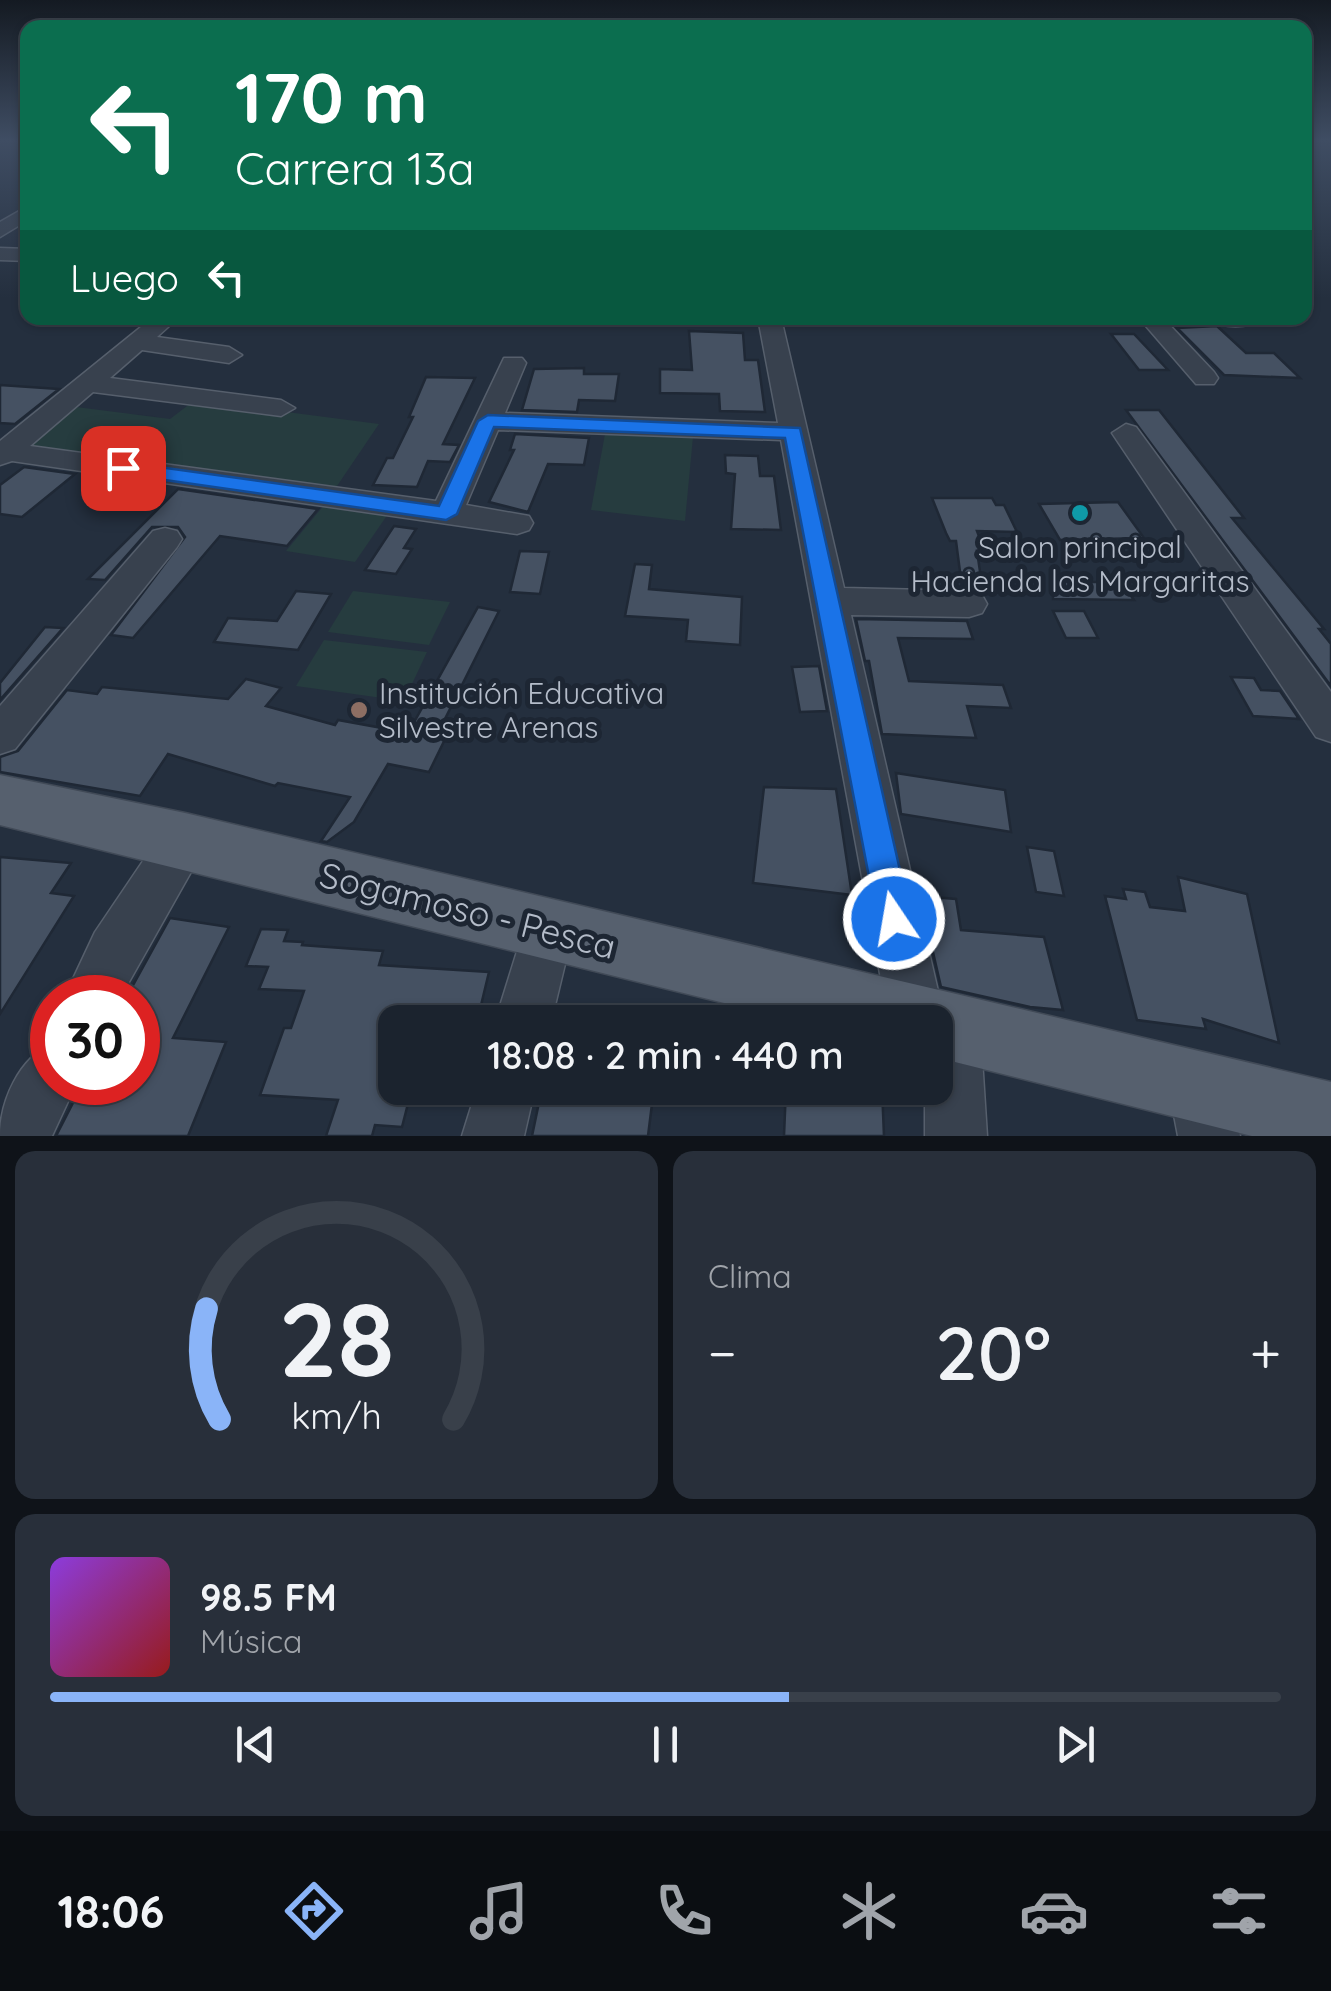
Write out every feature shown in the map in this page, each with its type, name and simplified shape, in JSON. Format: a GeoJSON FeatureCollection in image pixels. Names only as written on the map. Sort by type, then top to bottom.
{"type":"FeatureCollection","features":[{"type":"Feature","properties":{"kind":"main road","name":"Sogamoso - Pesca"},"geometry":{"type":"LineString","coordinates":[[0,800],[185,840],[862,1005]]}},
{"type":"Feature","properties":{"kind":"main road","name":"Sogamoso - Pesca"},"geometry":{"type":"LineString","coordinates":[[953,1028],[1204,1113],[1331,1119]]}},
{"type":"Feature","properties":{"kind":"street"},"geometry":{"type":"LineString","coordinates":[[3,453],[158,325]]}},
{"type":"Feature","properties":{"kind":"street"},"geometry":{"type":"LineString","coordinates":[[771,325],[826,601],[930,1005]]}},
{"type":"Feature","properties":{"kind":"street"},"geometry":{"type":"LineString","coordinates":[[1156,325],[1205,378]]}},
{"type":"Feature","properties":{"kind":"street"},"geometry":{"type":"LineString","coordinates":[[137,342],[229,355]]}},
{"type":"Feature","properties":{"kind":"street"},"geometry":{"type":"LineString","coordinates":[[446,514],[513,362]]}},
{"type":"Feature","properties":{"kind":"street"},"geometry":{"type":"LineString","coordinates":[[87,383],[281,408]]}},
{"type":"Feature","properties":{"kind":"street"},"geometry":{"type":"LineString","coordinates":[[488,421],[794,432]]}},
{"type":"Feature","properties":{"kind":"street"},"geometry":{"type":"LineString","coordinates":[[1126,432],[1318,689],[1331,725]]}},
{"type":"Feature","properties":{"kind":"street"},"geometry":{"type":"LineString","coordinates":[[3,453],[517,523]]}},
{"type":"Feature","properties":{"kind":"street"},"geometry":{"type":"LineString","coordinates":[[0,736],[165,539]]}},
{"type":"Feature","properties":{"kind":"street"},"geometry":{"type":"LineString","coordinates":[[826,601],[968,604]]}},
{"type":"Feature","properties":{"kind":"street"},"geometry":{"type":"LineString","coordinates":[[102,975],[185,840]]}},
{"type":"Feature","properties":{"kind":"street"},"geometry":{"type":"LineString","coordinates":[[527,1005],[547,931]]}},
{"type":"Feature","properties":{"kind":"street"},"geometry":{"type":"LineString","coordinates":[[20,1136],[36,1105]]}},
{"type":"Feature","properties":{"kind":"street"},"geometry":{"type":"LineString","coordinates":[[494,1136],[502,1105]]}},
{"type":"Feature","properties":{"kind":"street"},"geometry":{"type":"LineString","coordinates":[[950,1105],[956,1136]]}},
{"type":"Feature","properties":{"kind":"green space"},"geometry":{"type":"Polygon","coordinates":[[[195,400],[379,424],[335,489],[27,448],[76,407],[170,419],[195,400]]]}},
{"type":"Feature","properties":{"kind":"green space"},"geometry":{"type":"Polygon","coordinates":[[[605,434],[693,437],[685,521],[591,510],[605,434]]]}},
{"type":"Feature","properties":{"kind":"green space"},"geometry":{"type":"Polygon","coordinates":[[[325,504],[388,514],[355,562],[286,551],[325,504]]]}},
{"type":"Feature","properties":{"kind":"green space"},"geometry":{"type":"Polygon","coordinates":[[[353,591],[450,602],[429,645],[328,632],[353,591]]]}},
{"type":"Feature","properties":{"kind":"green space"},"geometry":{"type":"Polygon","coordinates":[[[324,640],[427,652],[404,701],[296,686],[324,640]]]}},
{"type":"Feature","properties":{"kind":"building"},"geometry":{"type":"Polygon","coordinates":[[[1217,326],[1246,353],[1274,353],[1300,378],[1224,375],[1177,328],[1217,326]]]}},
{"type":"Feature","properties":{"kind":"building"},"geometry":{"type":"Polygon","coordinates":[[[689,331],[743,333],[745,360],[758,360],[765,412],[720,411],[719,394],[660,393],[660,369],[692,370],[689,331]]]}},
{"type":"Feature","properties":{"kind":"building"},"geometry":{"type":"Polygon","coordinates":[[[1111,334],[1134,334],[1168,370],[1139,370],[1111,334]]]}},
{"type":"Feature","properties":{"kind":"building"},"geometry":{"type":"Polygon","coordinates":[[[584,368],[584,374],[619,374],[615,401],[579,400],[577,412],[522,410],[534,369],[584,368]]]}},
{"type":"Feature","properties":{"kind":"building"},"geometry":{"type":"Polygon","coordinates":[[[426,377],[475,378],[443,444],[459,445],[450,462],[428,461],[417,487],[373,485],[387,458],[393,458],[413,417],[409,417],[426,377]]]}},
{"type":"Feature","properties":{"kind":"building"},"geometry":{"type":"Polygon","coordinates":[[[0,385],[59,389],[15,424],[0,423],[0,385]]]}},
{"type":"Feature","properties":{"kind":"building"},"geometry":{"type":"Polygon","coordinates":[[[1126,410],[1159,410],[1244,518],[1232,518],[1324,629],[1319,629],[1331,644],[1331,686],[1126,410]]]}},
{"type":"Feature","properties":{"kind":"building"},"geometry":{"type":"Polygon","coordinates":[[[515,434],[589,438],[584,465],[548,464],[528,512],[489,502],[514,450],[510,450],[515,434]]]}},
{"type":"Feature","properties":{"kind":"building"},"geometry":{"type":"Polygon","coordinates":[[[725,455],[758,456],[760,476],[774,476],[781,530],[731,529],[735,474],[726,473],[725,455]]]}},
{"type":"Feature","properties":{"kind":"building"},"geometry":{"type":"Polygon","coordinates":[[[24,467],[75,474],[22,517],[0,514],[0,485],[24,467]]]}},
{"type":"Feature","properties":{"kind":"building"},"geometry":{"type":"Polygon","coordinates":[[[178,489],[318,509],[287,546],[220,536],[133,638],[111,635],[185,537],[178,527],[152,527],[105,580],[88,579],[178,489]]]}},
{"type":"Feature","properties":{"kind":"building"},"geometry":{"type":"Polygon","coordinates":[[[932,498],[992,498],[996,505],[1004,505],[1017,532],[977,531],[985,552],[977,551],[983,592],[962,587],[956,541],[950,541],[932,498]]]}},
{"type":"Feature","properties":{"kind":"building","name":"Salon principal Hacienda las Margaritas"},"geometry":{"type":"Polygon","coordinates":[[[1118,502],[1144,538],[1060,540],[1039,504],[1118,502]]]}},
{"type":"Feature","properties":{"kind":"building"},"geometry":{"type":"Polygon","coordinates":[[[394,526],[416,529],[404,548],[412,549],[396,574],[365,570],[394,526]]]}},
{"type":"Feature","properties":{"kind":"building"},"geometry":{"type":"Polygon","coordinates":[[[520,551],[549,552],[540,594],[510,592],[520,551]]]}},
{"type":"Feature","properties":{"kind":"building"},"geometry":{"type":"Polygon","coordinates":[[[635,564],[652,565],[649,589],[742,597],[740,645],[686,641],[688,620],[625,616],[635,564]]]}},
{"type":"Feature","properties":{"kind":"building"},"geometry":{"type":"Polygon","coordinates":[[[1079,575],[1083,582],[1121,582],[1134,600],[1053,599],[1053,583],[1058,583],[1054,576],[1079,575]]]}},
{"type":"Feature","properties":{"kind":"building"},"geometry":{"type":"Polygon","coordinates":[[[296,591],[331,594],[298,650],[214,642],[228,618],[277,621],[296,591]]]}},
{"type":"Feature","properties":{"kind":"building"},"geometry":{"type":"Polygon","coordinates":[[[478,607],[499,611],[443,723],[452,725],[429,772],[388,764],[354,822],[327,842],[321,841],[350,797],[278,783],[275,786],[168,754],[140,796],[0,772],[0,757],[18,751],[67,690],[97,694],[102,687],[228,699],[246,679],[281,688],[266,706],[335,725],[338,720],[399,731],[403,722],[413,724],[478,607]]]}},
{"type":"Feature","properties":{"kind":"building"},"geometry":{"type":"Polygon","coordinates":[[[1053,611],[1084,611],[1098,638],[1066,638],[1053,611]]]}},
{"type":"Feature","properties":{"kind":"building"},"geometry":{"type":"Polygon","coordinates":[[[856,619],[967,621],[973,639],[898,638],[909,681],[1003,685],[1011,708],[967,706],[976,738],[882,734],[869,661],[865,661],[856,619]]]}},
{"type":"Feature","properties":{"kind":"building"},"geometry":{"type":"Polygon","coordinates":[[[45,627],[63,628],[0,700],[0,683],[45,627]]]}},
{"type":"Feature","properties":{"kind":"building"},"geometry":{"type":"Polygon","coordinates":[[[819,666],[827,711],[800,712],[792,667],[819,666]]]}},
{"type":"Feature","properties":{"kind":"building"},"geometry":{"type":"Polygon","coordinates":[[[1231,677],[1254,678],[1261,690],[1280,691],[1299,719],[1253,716],[1231,677]]]}},
{"type":"Feature","properties":{"kind":"building"},"geometry":{"type":"Polygon","coordinates":[[[896,773],[1005,790],[1011,832],[901,814],[896,773]]]}},
{"type":"Feature","properties":{"kind":"building"},"geometry":{"type":"Polygon","coordinates":[[[764,787],[836,789],[852,895],[753,883],[764,787]]]}},
{"type":"Feature","properties":{"kind":"building"},"geometry":{"type":"Polygon","coordinates":[[[1027,847],[1054,851],[1064,896],[1036,892],[1027,847]]]}},
{"type":"Feature","properties":{"kind":"building"},"geometry":{"type":"Polygon","coordinates":[[[0,857],[71,863],[51,893],[74,896],[0,1014],[0,857]]]}},
{"type":"Feature","properties":{"kind":"building"},"geometry":{"type":"Polygon","coordinates":[[[1178,877],[1247,894],[1279,1043],[1203,1019],[1206,1029],[1137,1020],[1105,896],[1126,899],[1123,889],[1145,892],[1150,907],[1185,911],[1178,877]]]}},
{"type":"Feature","properties":{"kind":"building"},"geometry":{"type":"Polygon","coordinates":[[[920,896],[956,899],[961,930],[1044,937],[1063,1010],[1030,1007],[941,987],[920,896]]]}},
{"type":"Feature","properties":{"kind":"building"},"geometry":{"type":"Polygon","coordinates":[[[170,918],[229,927],[173,1038],[226,1042],[188,1136],[56,1136],[72,1105],[160,1105],[160,975],[139,975],[170,918]]]}},
{"type":"Feature","properties":{"kind":"building"},"geometry":{"type":"Polygon","coordinates":[[[261,929],[288,930],[284,941],[303,942],[302,945],[383,951],[379,965],[489,972],[481,1005],[378,1005],[378,1105],[408,1105],[402,1127],[375,1125],[372,1136],[326,1136],[338,1100],[260,1095],[284,1028],[291,1028],[304,991],[259,989],[268,967],[246,966],[261,929]]]}},
{"type":"Feature","properties":{"kind":"building"},"geometry":{"type":"Polygon","coordinates":[[[538,1105],[652,1105],[648,1136],[532,1136],[538,1105]]]}},
{"type":"Feature","properties":{"kind":"building"},"geometry":{"type":"Polygon","coordinates":[[[785,1105],[883,1105],[884,1136],[784,1136],[785,1105]]]}},
{"type":"Feature","properties":{"kind":"place","name":"Salon principal Hacienda las Margaritas"},"geometry":{"type":"Point","coordinates":[1080,513]}},
{"type":"Feature","properties":{"kind":"place","name":"Institución Educativa Silvestre Arenas"},"geometry":{"type":"Point","coordinates":[359,710]}},
{"type":"Feature","properties":{"kind":"route"},"geometry":{"type":"LineString","coordinates":[[123,468],[446,514],[488,421],[794,432],[894,919]]}}]}
